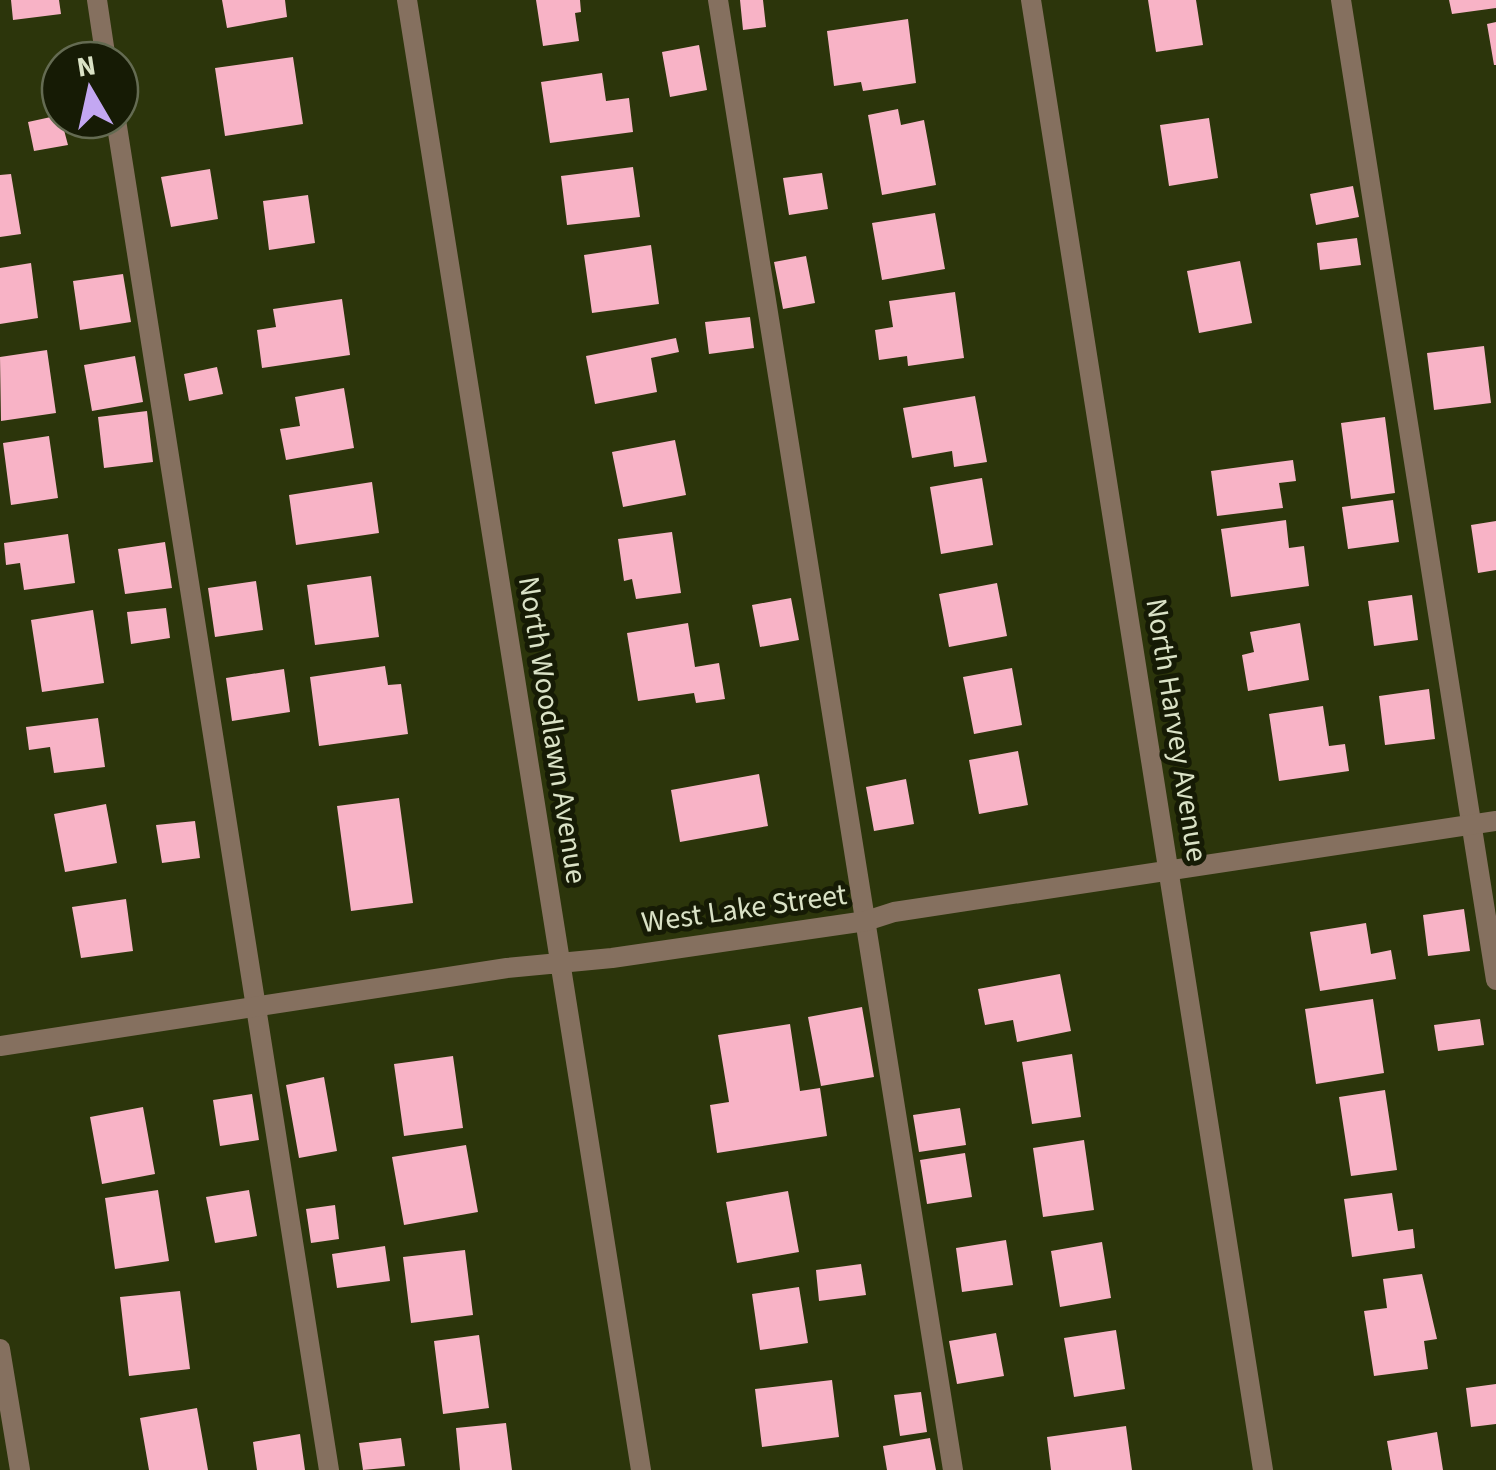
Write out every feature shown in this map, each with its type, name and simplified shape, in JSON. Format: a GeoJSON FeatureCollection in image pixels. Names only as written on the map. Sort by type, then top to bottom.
{"type":"FeatureCollection","features":[{"type":"Feature","properties":{"kind":"street"},"geometry":{"type":"LineString","coordinates":[[96,0],[103,40]]}},
{"type":"Feature","properties":{"kind":"street","name":"North Woodlawn Avenue"},"geometry":{"type":"LineString","coordinates":[[407,0],[641,1470]]}},
{"type":"Feature","properties":{"kind":"street"},"geometry":{"type":"LineString","coordinates":[[718,0],[954,1470]]}},
{"type":"Feature","properties":{"kind":"street","name":"North Harvey Avenue"},"geometry":{"type":"LineString","coordinates":[[1031,0],[1263,1470]]}},
{"type":"Feature","properties":{"kind":"street"},"geometry":{"type":"LineString","coordinates":[[1341,0],[1496,980]]}},
{"type":"Feature","properties":{"kind":"street"},"geometry":{"type":"LineString","coordinates":[[119,140],[329,1470]]}},
{"type":"Feature","properties":{"kind":"street","name":"West Lake Street"},"geometry":{"type":"LineString","coordinates":[[0,1046],[866,920],[894,912],[1496,821]]}},
{"type":"Feature","properties":{"kind":"street"},"geometry":{"type":"LineString","coordinates":[[0,1349],[20,1470]]}},
{"type":"Feature","properties":{"kind":"building"},"geometry":{"type":"Polygon","coordinates":[[[11,0],[59,0],[61,14],[13,20],[11,0]]]}},
{"type":"Feature","properties":{"kind":"building"},"geometry":{"type":"Polygon","coordinates":[[[222,0],[285,0],[287,17],[227,28],[222,0]]]}},
{"type":"Feature","properties":{"kind":"building"},"geometry":{"type":"Polygon","coordinates":[[[536,0],[580,0],[581,12],[575,13],[579,41],[543,46],[536,0]]]}},
{"type":"Feature","properties":{"kind":"building"},"geometry":{"type":"Polygon","coordinates":[[[740,0],[763,0],[766,27],[743,30],[740,0]]]}},
{"type":"Feature","properties":{"kind":"building"},"geometry":{"type":"Polygon","coordinates":[[[1148,0],[1196,0],[1203,45],[1156,52],[1148,0]]]}},
{"type":"Feature","properties":{"kind":"building"},"geometry":{"type":"Polygon","coordinates":[[[1449,0],[1496,0],[1496,8],[1452,14],[1449,0]]]}},
{"type":"Feature","properties":{"kind":"building"},"geometry":{"type":"Polygon","coordinates":[[[908,19],[916,83],[863,91],[861,82],[834,86],[827,31],[908,19]]]}},
{"type":"Feature","properties":{"kind":"building"},"geometry":{"type":"Polygon","coordinates":[[[1496,22],[1496,65],[1494,65],[1487,24],[1496,22]]]}},
{"type":"Feature","properties":{"kind":"building"},"geometry":{"type":"Polygon","coordinates":[[[699,45],[707,90],[670,97],[662,52],[699,45]]]}},
{"type":"Feature","properties":{"kind":"building"},"geometry":{"type":"Polygon","coordinates":[[[293,57],[303,124],[225,136],[215,68],[293,57]]]}},
{"type":"Feature","properties":{"kind":"building"},"geometry":{"type":"Polygon","coordinates":[[[602,73],[606,101],[629,98],[633,132],[550,143],[541,82],[602,73]]]}},
{"type":"Feature","properties":{"kind":"building"},"geometry":{"type":"Polygon","coordinates":[[[898,109],[901,125],[924,120],[936,185],[882,195],[868,115],[898,109]]]}},
{"type":"Feature","properties":{"kind":"building"},"geometry":{"type":"Polygon","coordinates":[[[1209,118],[1218,178],[1169,186],[1160,125],[1209,118]]]}},
{"type":"Feature","properties":{"kind":"building"},"geometry":{"type":"Polygon","coordinates":[[[40,119],[40,140],[67,140],[68,145],[34,151],[28,122],[40,119]]]}},
{"type":"Feature","properties":{"kind":"building"},"geometry":{"type":"Polygon","coordinates":[[[633,167],[640,217],[567,225],[561,176],[633,167]]]}},
{"type":"Feature","properties":{"kind":"building"},"geometry":{"type":"Polygon","coordinates":[[[210,169],[218,219],[171,227],[161,177],[210,169]]]}},
{"type":"Feature","properties":{"kind":"building"},"geometry":{"type":"Polygon","coordinates":[[[822,173],[828,209],[789,215],[783,178],[822,173]]]}},
{"type":"Feature","properties":{"kind":"building"},"geometry":{"type":"Polygon","coordinates":[[[11,174],[21,234],[0,237],[0,175],[11,174]]]}},
{"type":"Feature","properties":{"kind":"building"},"geometry":{"type":"Polygon","coordinates":[[[1353,186],[1359,217],[1316,225],[1310,194],[1353,186]]]}},
{"type":"Feature","properties":{"kind":"building"},"geometry":{"type":"Polygon","coordinates":[[[308,195],[315,243],[269,250],[263,201],[308,195]]]}},
{"type":"Feature","properties":{"kind":"building"},"geometry":{"type":"Polygon","coordinates":[[[935,213],[945,269],[882,280],[872,223],[935,213]]]}},
{"type":"Feature","properties":{"kind":"building"},"geometry":{"type":"Polygon","coordinates":[[[1357,238],[1361,265],[1320,270],[1317,243],[1357,238]]]}},
{"type":"Feature","properties":{"kind":"building"},"geometry":{"type":"Polygon","coordinates":[[[651,245],[659,304],[592,313],[584,255],[651,245]]]}},
{"type":"Feature","properties":{"kind":"building"},"geometry":{"type":"Polygon","coordinates":[[[806,256],[815,303],[783,309],[774,262],[806,256]]]}},
{"type":"Feature","properties":{"kind":"building"},"geometry":{"type":"Polygon","coordinates":[[[1240,261],[1252,323],[1199,333],[1187,271],[1240,261]]]}},
{"type":"Feature","properties":{"kind":"building"},"geometry":{"type":"Polygon","coordinates":[[[31,263],[38,318],[0,324],[0,268],[31,263]]]}},
{"type":"Feature","properties":{"kind":"building"},"geometry":{"type":"Polygon","coordinates":[[[123,274],[131,322],[80,330],[73,281],[123,274]]]}},
{"type":"Feature","properties":{"kind":"building"},"geometry":{"type":"Polygon","coordinates":[[[955,292],[964,358],[908,366],[907,356],[879,360],[875,330],[893,327],[889,301],[955,292]]]}},
{"type":"Feature","properties":{"kind":"building"},"geometry":{"type":"Polygon","coordinates":[[[342,299],[350,355],[262,368],[257,330],[276,327],[273,309],[342,299]]]}},
{"type":"Feature","properties":{"kind":"building"},"geometry":{"type":"Polygon","coordinates":[[[750,317],[754,348],[709,354],[705,322],[750,317]]]}},
{"type":"Feature","properties":{"kind":"building"},"geometry":{"type":"Polygon","coordinates":[[[676,338],[679,352],[651,358],[657,392],[595,404],[586,356],[676,338]]]}},
{"type":"Feature","properties":{"kind":"building"},"geometry":{"type":"Polygon","coordinates":[[[1484,346],[1491,403],[1434,410],[1427,353],[1484,346]]]}},
{"type":"Feature","properties":{"kind":"building"},"geometry":{"type":"Polygon","coordinates":[[[47,350],[56,413],[1,421],[0,357],[47,350]]]}},
{"type":"Feature","properties":{"kind":"building"},"geometry":{"type":"Polygon","coordinates":[[[135,356],[143,402],[92,411],[84,365],[135,356]]]}},
{"type":"Feature","properties":{"kind":"building"},"geometry":{"type":"Polygon","coordinates":[[[217,367],[223,394],[189,401],[184,374],[217,367]]]}},
{"type":"Feature","properties":{"kind":"building"},"geometry":{"type":"Polygon","coordinates":[[[344,388],[354,448],[286,460],[280,429],[300,426],[295,397],[344,388]]]}},
{"type":"Feature","properties":{"kind":"building"},"geometry":{"type":"Polygon","coordinates":[[[975,396],[987,462],[954,467],[952,451],[912,458],[903,408],[975,396]]]}},
{"type":"Feature","properties":{"kind":"building"},"geometry":{"type":"Polygon","coordinates":[[[147,411],[153,462],[104,468],[98,417],[147,411]]]}},
{"type":"Feature","properties":{"kind":"building"},"geometry":{"type":"Polygon","coordinates":[[[1385,417],[1395,493],[1351,499],[1341,423],[1385,417]]]}},
{"type":"Feature","properties":{"kind":"building"},"geometry":{"type":"Polygon","coordinates":[[[49,436],[58,498],[11,505],[3,443],[49,436]]]}},
{"type":"Feature","properties":{"kind":"building"},"geometry":{"type":"Polygon","coordinates":[[[675,440],[686,495],[623,507],[612,452],[675,440]]]}},
{"type":"Feature","properties":{"kind":"building"},"geometry":{"type":"Polygon","coordinates":[[[1293,460],[1296,481],[1279,483],[1283,508],[1217,516],[1211,471],[1293,460]]]}},
{"type":"Feature","properties":{"kind":"building"},"geometry":{"type":"Polygon","coordinates":[[[982,478],[993,545],[941,554],[930,487],[982,478]]]}},
{"type":"Feature","properties":{"kind":"building"},"geometry":{"type":"Polygon","coordinates":[[[372,482],[379,533],[296,545],[289,495],[372,482]]]}},
{"type":"Feature","properties":{"kind":"building"},"geometry":{"type":"Polygon","coordinates":[[[1393,500],[1399,542],[1348,549],[1342,507],[1393,500]]]}},
{"type":"Feature","properties":{"kind":"building"},"geometry":{"type":"Polygon","coordinates":[[[1286,520],[1289,548],[1304,546],[1309,586],[1231,597],[1221,529],[1286,520]]]}},
{"type":"Feature","properties":{"kind":"building"},"geometry":{"type":"Polygon","coordinates":[[[1496,521],[1496,570],[1478,573],[1471,525],[1496,521]]]}},
{"type":"Feature","properties":{"kind":"building"},"geometry":{"type":"Polygon","coordinates":[[[672,532],[681,593],[636,599],[632,579],[624,581],[618,539],[672,532]]]}},
{"type":"Feature","properties":{"kind":"building"},"geometry":{"type":"Polygon","coordinates":[[[68,534],[75,583],[24,590],[20,563],[6,565],[4,543],[68,534]]]}},
{"type":"Feature","properties":{"kind":"building"},"geometry":{"type":"Polygon","coordinates":[[[165,542],[172,588],[125,594],[118,549],[165,542]]]}},
{"type":"Feature","properties":{"kind":"building"},"geometry":{"type":"Polygon","coordinates":[[[371,576],[379,637],[315,645],[307,585],[371,576]]]}},
{"type":"Feature","properties":{"kind":"building"},"geometry":{"type":"Polygon","coordinates":[[[256,581],[263,630],[215,637],[208,588],[256,581]]]}},
{"type":"Feature","properties":{"kind":"building"},"geometry":{"type":"Polygon","coordinates":[[[997,583],[1007,636],[949,647],[939,594],[997,583]]]}},
{"type":"Feature","properties":{"kind":"building"},"geometry":{"type":"Polygon","coordinates":[[[1412,595],[1418,640],[1374,646],[1368,601],[1412,595]]]}},
{"type":"Feature","properties":{"kind":"building"},"geometry":{"type":"Polygon","coordinates":[[[791,598],[799,640],[760,647],[752,605],[791,598]]]}},
{"type":"Feature","properties":{"kind":"building"},"geometry":{"type":"Polygon","coordinates":[[[166,608],[170,638],[131,644],[127,612],[166,608]]]}},
{"type":"Feature","properties":{"kind":"building"},"geometry":{"type":"Polygon","coordinates":[[[93,610],[104,683],[42,692],[31,620],[93,610]]]}},
{"type":"Feature","properties":{"kind":"building"},"geometry":{"type":"Polygon","coordinates":[[[688,623],[695,667],[719,663],[725,699],[696,703],[694,693],[638,701],[627,633],[688,623]]]}},
{"type":"Feature","properties":{"kind":"building"},"geometry":{"type":"Polygon","coordinates":[[[1300,623],[1309,680],[1248,691],[1242,655],[1254,652],[1250,632],[1300,623]]]}},
{"type":"Feature","properties":{"kind":"building"},"geometry":{"type":"Polygon","coordinates":[[[385,666],[388,685],[401,684],[408,734],[319,746],[310,677],[385,666]]]}},
{"type":"Feature","properties":{"kind":"building"},"geometry":{"type":"Polygon","coordinates":[[[1012,668],[1022,725],[974,734],[963,677],[1012,668]]]}},
{"type":"Feature","properties":{"kind":"building"},"geometry":{"type":"Polygon","coordinates":[[[284,669],[290,712],[232,721],[226,678],[284,669]]]}},
{"type":"Feature","properties":{"kind":"building"},"geometry":{"type":"Polygon","coordinates":[[[1429,689],[1435,739],[1385,745],[1379,696],[1429,689]]]}},
{"type":"Feature","properties":{"kind":"building"},"geometry":{"type":"Polygon","coordinates":[[[1323,706],[1329,746],[1345,744],[1349,771],[1279,781],[1269,714],[1323,706]]]}},
{"type":"Feature","properties":{"kind":"building"},"geometry":{"type":"Polygon","coordinates":[[[98,718],[105,767],[54,773],[50,747],[29,750],[26,727],[98,718]]]}},
{"type":"Feature","properties":{"kind":"building"},"geometry":{"type":"Polygon","coordinates":[[[1018,751],[1028,805],[979,814],[969,760],[1018,751]]]}},
{"type":"Feature","properties":{"kind":"building"},"geometry":{"type":"Polygon","coordinates":[[[759,774],[768,826],[680,842],[671,790],[759,774]]]}},
{"type":"Feature","properties":{"kind":"building"},"geometry":{"type":"Polygon","coordinates":[[[906,779],[914,824],[874,831],[866,787],[906,779]]]}},
{"type":"Feature","properties":{"kind":"building"},"geometry":{"type":"Polygon","coordinates":[[[399,798],[413,903],[351,911],[337,806],[399,798]]]}},
{"type":"Feature","properties":{"kind":"building"},"geometry":{"type":"Polygon","coordinates":[[[106,804],[117,863],[65,872],[54,814],[106,804]]]}},
{"type":"Feature","properties":{"kind":"building"},"geometry":{"type":"Polygon","coordinates":[[[195,821],[200,858],[162,863],[156,825],[195,821]]]}},
{"type":"Feature","properties":{"kind":"building"},"geometry":{"type":"Polygon","coordinates":[[[126,899],[133,951],[81,958],[72,907],[126,899]]]}},
{"type":"Feature","properties":{"kind":"building"},"geometry":{"type":"Polygon","coordinates":[[[1464,909],[1470,951],[1428,956],[1423,915],[1464,909]]]}},
{"type":"Feature","properties":{"kind":"building"},"geometry":{"type":"Polygon","coordinates":[[[1366,923],[1371,954],[1391,950],[1396,979],[1320,991],[1310,932],[1366,923]]]}},
{"type":"Feature","properties":{"kind":"building"},"geometry":{"type":"Polygon","coordinates":[[[1060,974],[1071,1031],[1017,1042],[1013,1020],[985,1025],[978,989],[1060,974]]]}},
{"type":"Feature","properties":{"kind":"building"},"geometry":{"type":"Polygon","coordinates":[[[1373,999],[1384,1073],[1316,1084],[1305,1009],[1373,999]]]}},
{"type":"Feature","properties":{"kind":"building"},"geometry":{"type":"Polygon","coordinates":[[[862,1007],[874,1077],[821,1086],[808,1017],[862,1007]]]}},
{"type":"Feature","properties":{"kind":"building"},"geometry":{"type":"Polygon","coordinates":[[[1480,1019],[1484,1045],[1438,1051],[1434,1025],[1480,1019]]]}},
{"type":"Feature","properties":{"kind":"building"},"geometry":{"type":"Polygon","coordinates":[[[790,1024],[800,1091],[820,1088],[827,1136],[717,1153],[710,1105],[729,1102],[718,1035],[790,1024]]]}},
{"type":"Feature","properties":{"kind":"building"},"geometry":{"type":"Polygon","coordinates":[[[1072,1054],[1081,1117],[1032,1124],[1022,1062],[1072,1054]]]}},
{"type":"Feature","properties":{"kind":"building"},"geometry":{"type":"Polygon","coordinates":[[[453,1056],[463,1128],[404,1136],[394,1064],[453,1056]]]}},
{"type":"Feature","properties":{"kind":"building"},"geometry":{"type":"Polygon","coordinates":[[[324,1077],[337,1151],[299,1158],[286,1085],[324,1077]]]}},
{"type":"Feature","properties":{"kind":"building"},"geometry":{"type":"Polygon","coordinates":[[[1385,1090],[1397,1170],[1351,1176],[1339,1097],[1385,1090]]]}},
{"type":"Feature","properties":{"kind":"building"},"geometry":{"type":"Polygon","coordinates":[[[252,1094],[259,1140],[220,1146],[213,1100],[252,1094]]]}},
{"type":"Feature","properties":{"kind":"building"},"geometry":{"type":"Polygon","coordinates":[[[143,1107],[155,1174],[102,1184],[90,1117],[143,1107]]]}},
{"type":"Feature","properties":{"kind":"building"},"geometry":{"type":"Polygon","coordinates":[[[960,1108],[966,1145],[919,1152],[913,1115],[960,1108]]]}},
{"type":"Feature","properties":{"kind":"building"},"geometry":{"type":"Polygon","coordinates":[[[1084,1140],[1094,1210],[1043,1217],[1033,1148],[1084,1140]]]}},
{"type":"Feature","properties":{"kind":"building"},"geometry":{"type":"Polygon","coordinates":[[[466,1145],[478,1212],[404,1225],[392,1157],[466,1145]]]}},
{"type":"Feature","properties":{"kind":"building"},"geometry":{"type":"Polygon","coordinates":[[[965,1153],[972,1197],[927,1204],[920,1160],[965,1153]]]}},
{"type":"Feature","properties":{"kind":"building"},"geometry":{"type":"Polygon","coordinates":[[[158,1190],[169,1261],[115,1269],[105,1198],[158,1190]]]}},
{"type":"Feature","properties":{"kind":"building"},"geometry":{"type":"Polygon","coordinates":[[[249,1190],[257,1236],[215,1243],[206,1197],[249,1190]]]}},
{"type":"Feature","properties":{"kind":"building"},"geometry":{"type":"Polygon","coordinates":[[[788,1191],[799,1252],[737,1263],[726,1202],[788,1191]]]}},
{"type":"Feature","properties":{"kind":"building"},"geometry":{"type":"Polygon","coordinates":[[[1392,1193],[1398,1231],[1413,1229],[1415,1248],[1352,1257],[1344,1199],[1392,1193]]]}},
{"type":"Feature","properties":{"kind":"building"},"geometry":{"type":"Polygon","coordinates":[[[335,1205],[339,1239],[311,1243],[306,1209],[335,1205]]]}},
{"type":"Feature","properties":{"kind":"building"},"geometry":{"type":"Polygon","coordinates":[[[1006,1240],[1013,1285],[962,1292],[956,1248],[1006,1240]]]}},
{"type":"Feature","properties":{"kind":"building"},"geometry":{"type":"Polygon","coordinates":[[[1102,1242],[1111,1298],[1060,1307],[1051,1251],[1102,1242]]]}},
{"type":"Feature","properties":{"kind":"building"},"geometry":{"type":"Polygon","coordinates":[[[385,1246],[390,1281],[337,1288],[332,1254],[385,1246]]]}},
{"type":"Feature","properties":{"kind":"building"},"geometry":{"type":"Polygon","coordinates":[[[465,1250],[473,1315],[411,1323],[403,1257],[465,1250]]]}},
{"type":"Feature","properties":{"kind":"building"},"geometry":{"type":"Polygon","coordinates":[[[861,1264],[866,1295],[819,1301],[816,1270],[861,1264]]]}},
{"type":"Feature","properties":{"kind":"building"},"geometry":{"type":"Polygon","coordinates":[[[1422,1274],[1437,1339],[1424,1341],[1428,1369],[1374,1376],[1364,1311],[1387,1308],[1383,1279],[1422,1274]]]}},
{"type":"Feature","properties":{"kind":"building"},"geometry":{"type":"Polygon","coordinates":[[[799,1287],[808,1343],[760,1350],[752,1294],[799,1287]]]}},
{"type":"Feature","properties":{"kind":"building"},"geometry":{"type":"Polygon","coordinates":[[[180,1291],[190,1369],[129,1376],[120,1297],[180,1291]]]}},
{"type":"Feature","properties":{"kind":"building"},"geometry":{"type":"Polygon","coordinates":[[[1116,1330],[1125,1389],[1074,1397],[1064,1338],[1116,1330]]]}},
{"type":"Feature","properties":{"kind":"building"},"geometry":{"type":"Polygon","coordinates":[[[996,1333],[1004,1376],[957,1384],[949,1341],[996,1333]]]}},
{"type":"Feature","properties":{"kind":"building"},"geometry":{"type":"Polygon","coordinates":[[[479,1335],[489,1408],[443,1414],[434,1341],[479,1335]]]}},
{"type":"Feature","properties":{"kind":"building"},"geometry":{"type":"Polygon","coordinates":[[[832,1380],[839,1437],[762,1447],[755,1389],[832,1380]]]}},
{"type":"Feature","properties":{"kind":"building"},"geometry":{"type":"Polygon","coordinates":[[[1496,1384],[1496,1424],[1471,1427],[1466,1388],[1496,1384]]]}},
{"type":"Feature","properties":{"kind":"building"},"geometry":{"type":"Polygon","coordinates":[[[921,1392],[927,1432],[900,1436],[894,1395],[921,1392]]]}},
{"type":"Feature","properties":{"kind":"building"},"geometry":{"type":"Polygon","coordinates":[[[197,1408],[208,1470],[149,1470],[140,1418],[197,1408]]]}},
{"type":"Feature","properties":{"kind":"building"},"geometry":{"type":"Polygon","coordinates":[[[506,1423],[512,1470],[460,1470],[456,1428],[506,1423]]]}},
{"type":"Feature","properties":{"kind":"building"},"geometry":{"type":"Polygon","coordinates":[[[1126,1426],[1132,1470],[1051,1470],[1047,1437],[1126,1426]]]}},
{"type":"Feature","properties":{"kind":"building"},"geometry":{"type":"Polygon","coordinates":[[[1437,1432],[1443,1470],[1392,1470],[1387,1441],[1437,1432]]]}},
{"type":"Feature","properties":{"kind":"building"},"geometry":{"type":"Polygon","coordinates":[[[300,1434],[305,1470],[257,1470],[253,1442],[300,1434]]]}},
{"type":"Feature","properties":{"kind":"building"},"geometry":{"type":"Polygon","coordinates":[[[401,1438],[405,1466],[363,1470],[359,1443],[401,1438]]]}},
{"type":"Feature","properties":{"kind":"building"},"geometry":{"type":"Polygon","coordinates":[[[930,1438],[936,1470],[887,1470],[883,1446],[930,1438]]]}}]}
